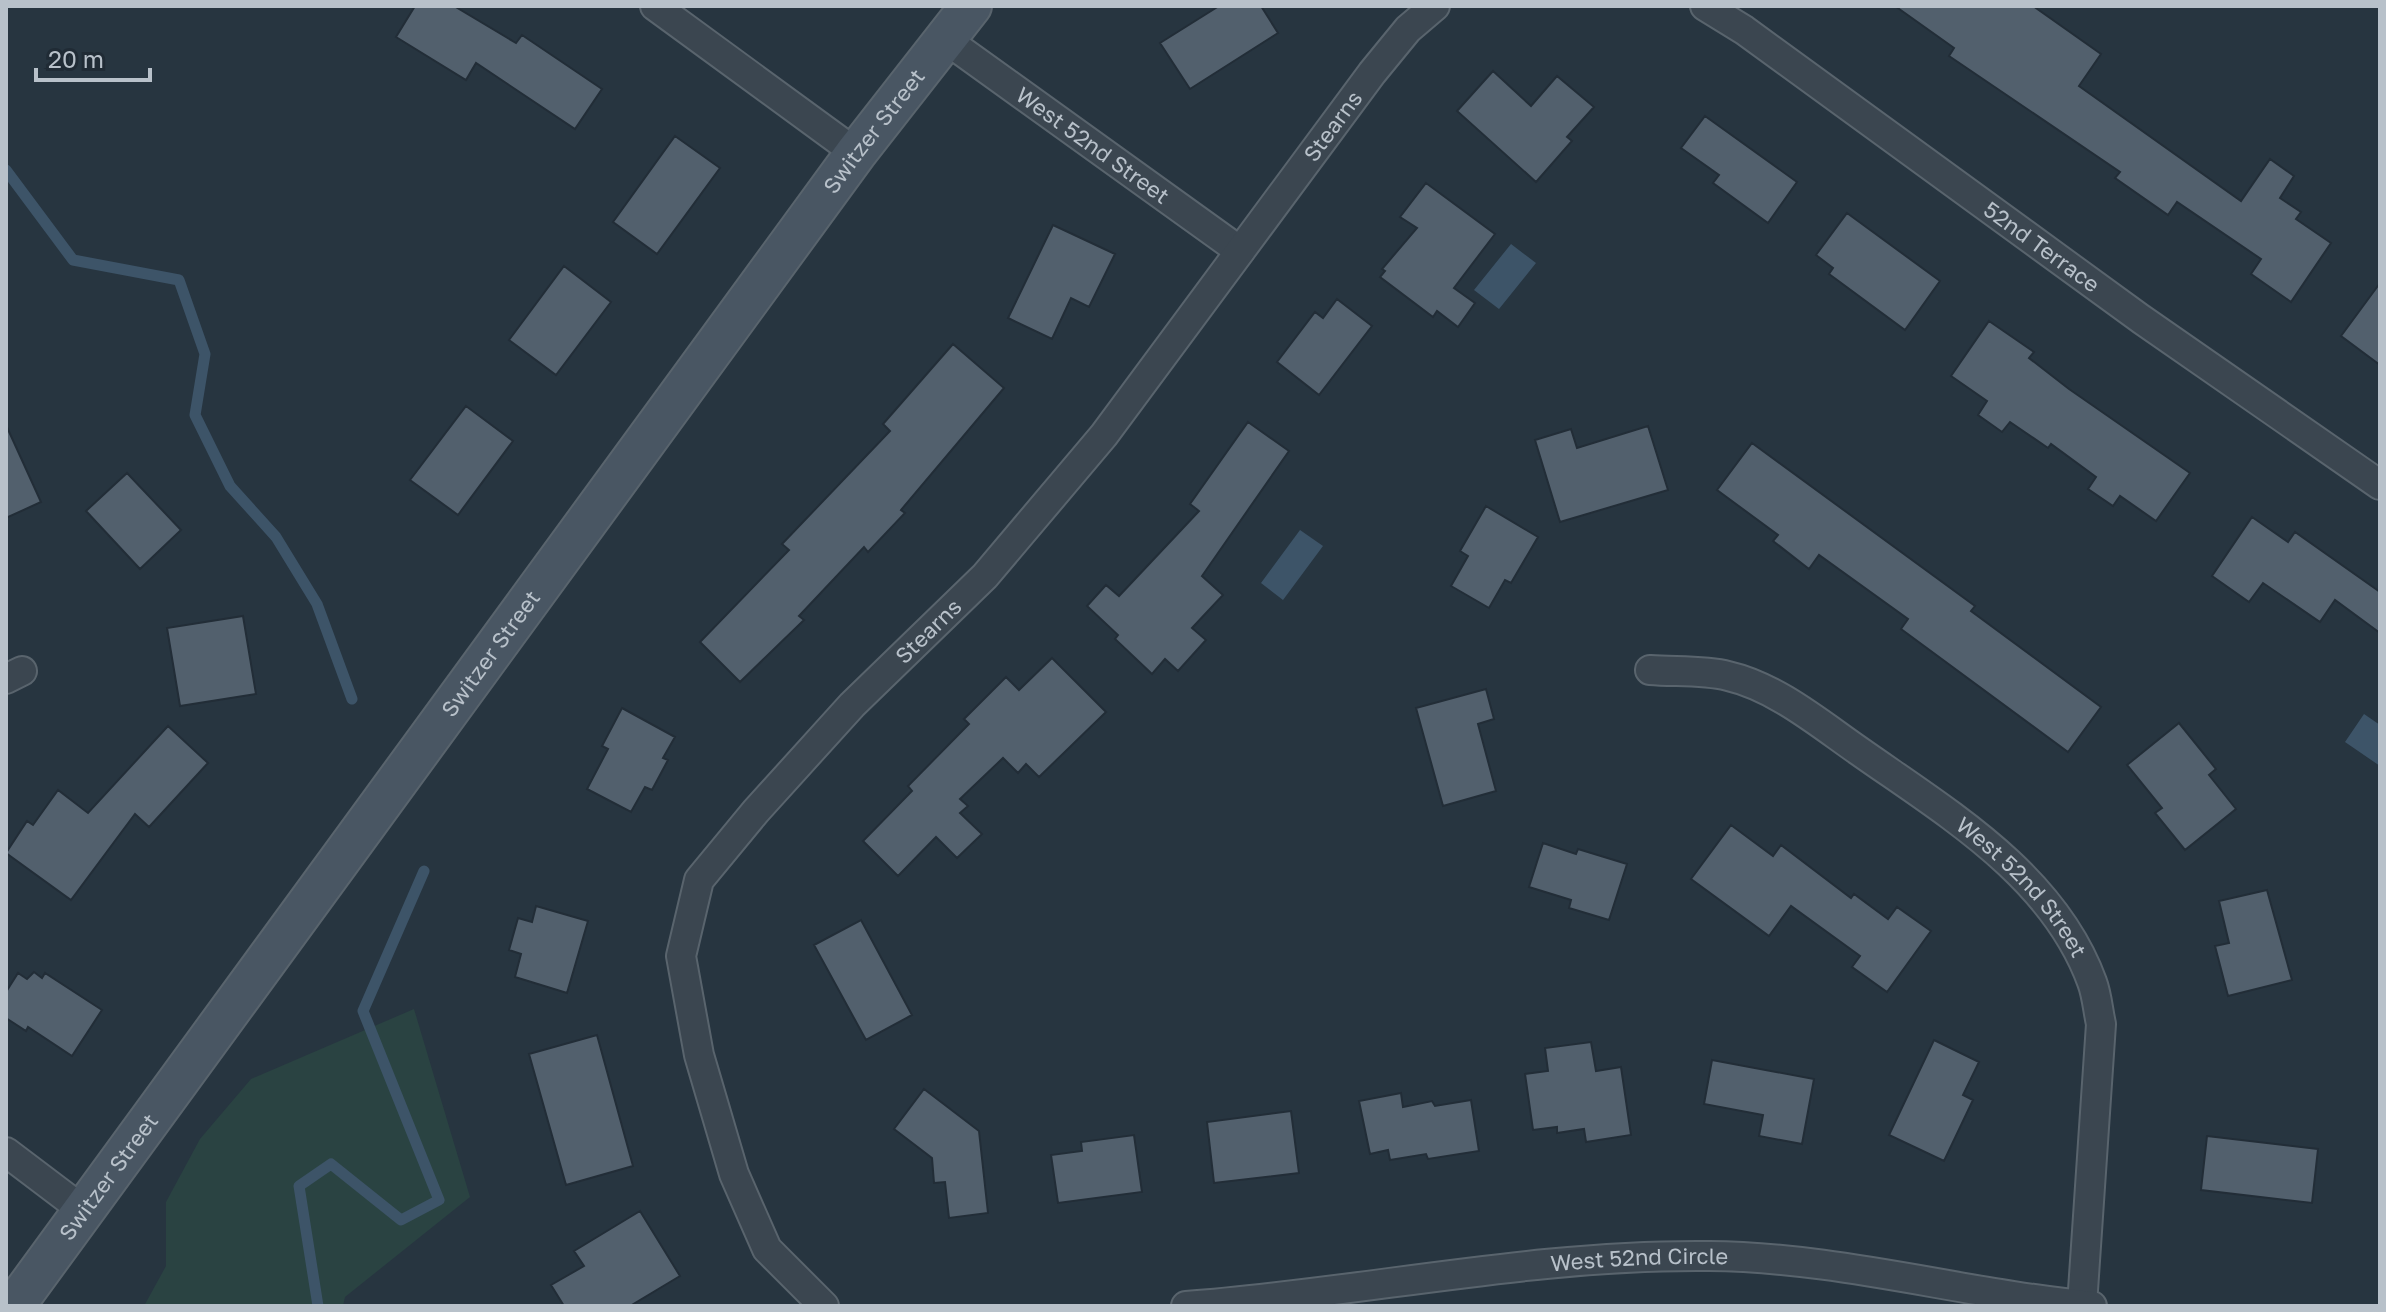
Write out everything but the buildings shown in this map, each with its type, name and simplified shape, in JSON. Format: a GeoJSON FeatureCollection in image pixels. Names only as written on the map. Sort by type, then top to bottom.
{"type":"FeatureCollection","features":[{"type":"Feature","properties":{"kind":"street"},"geometry":{"type":"LineString","coordinates":[[655,6],[856,153]]}},
{"type":"Feature","properties":{"kind":"street","name":"Switzer Street"},"geometry":{"type":"LineString","coordinates":[[14,1306],[856,153],[971,6]]}},
{"type":"Feature","properties":{"kind":"street","name":"Stearns"},"geometry":{"type":"LineString","coordinates":[[824,1306],[767,1249],[734,1174],[699,1055],[681,956],[699,880],[756,811],[852,705],[995,564],[1104,435],[1372,73],[1408,29],[1435,6]]}},
{"type":"Feature","properties":{"kind":"street","name":"52nd Terrace"},"geometry":{"type":"LineString","coordinates":[[1705,6],[1744,30],[2141,319],[2380,485]]}},
{"type":"Feature","properties":{"kind":"street","name":"West 52nd Street"},"geometry":{"type":"LineString","coordinates":[[945,39],[1240,251]]}},
{"type":"Feature","properties":{"kind":"street","name":"West 52nd Street"},"geometry":{"type":"LineString","coordinates":[[1650,670],[1729,676],[1772,694],[1825,727],[1999,853],[2028,883],[2066,932],[2092,983],[2101,1024],[2082,1305]]}},
{"type":"Feature","properties":{"kind":"street"},"geometry":{"type":"LineString","coordinates":[[6,1152],[84,1211]]}},
{"type":"Feature","properties":{"kind":"street","name":"West 52nd Circle"},"geometry":{"type":"LineString","coordinates":[[1186,1306],[1620,1256],[1712,1256],[1816,1264],[2092,1306]]}},
{"type":"Feature","properties":{"kind":"green space"},"geometry":{"type":"Polygon","coordinates":[[[414,1009],[470,1197],[345,1297],[343,1306],[144,1306],[166,1266],[166,1202],[200,1139],[251,1079],[414,1009]]]}},
{"type":"Feature","properties":{"kind":"water"},"geometry":{"type":"Polygon","coordinates":[[[1511,244],[1536,263],[1499,309],[1474,290],[1511,244]]]}},
{"type":"Feature","properties":{"kind":"water"},"geometry":{"type":"Polygon","coordinates":[[[1300,530],[1323,546],[1283,600],[1261,583],[1300,530]]]}},
{"type":"Feature","properties":{"kind":"water"},"geometry":{"type":"Polygon","coordinates":[[[2364,714],[2380,725],[2380,766],[2345,742],[2364,714]]]}},
{"type":"Feature","properties":{"kind":"waterway"},"geometry":{"type":"LineString","coordinates":[[6,170],[73,260],[179,280],[205,354],[195,415],[230,486],[276,537],[317,604],[352,699]]}},
{"type":"Feature","properties":{"kind":"waterway"},"geometry":{"type":"LineString","coordinates":[[318,1306],[299,1186],[331,1164],[401,1220],[439,1200],[363,1011],[424,871]]}}]}
